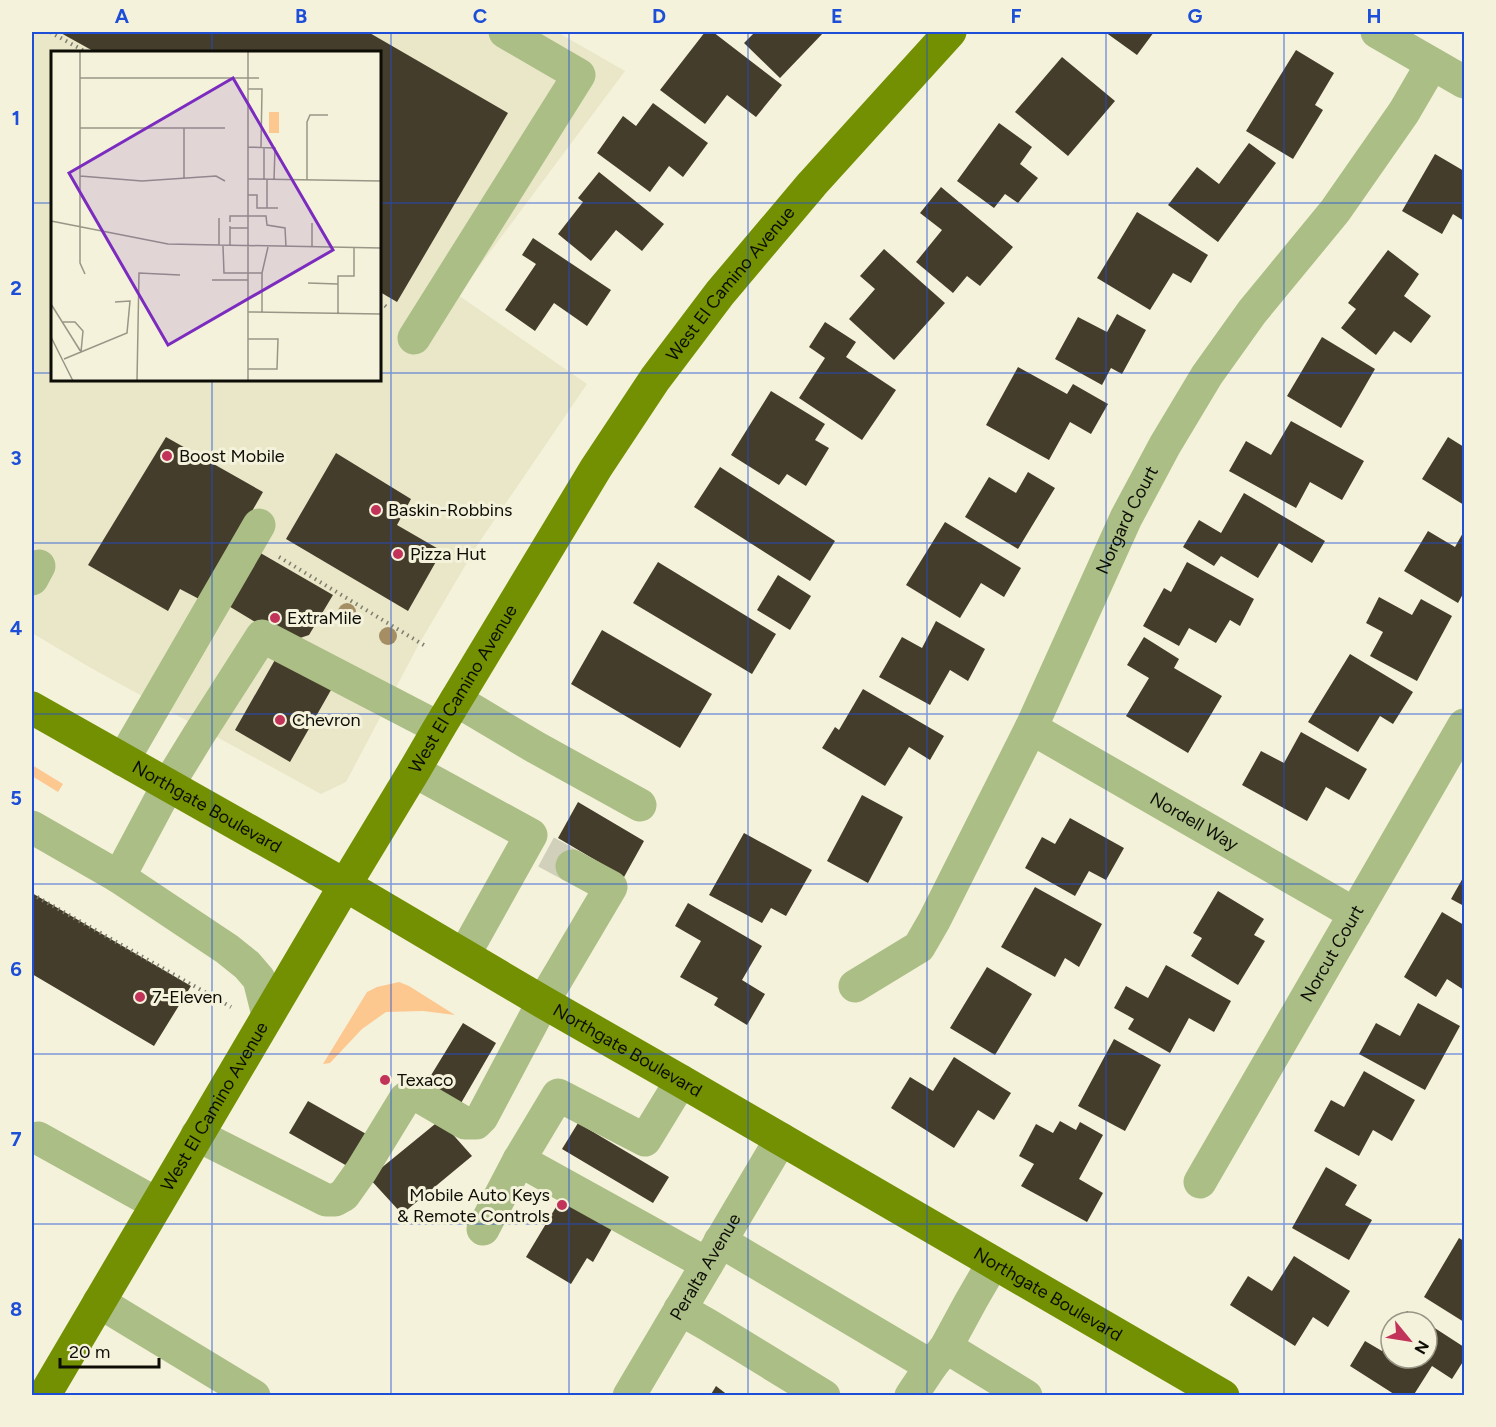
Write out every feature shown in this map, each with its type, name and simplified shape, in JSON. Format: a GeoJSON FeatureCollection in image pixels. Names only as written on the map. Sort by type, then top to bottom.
{"type":"FeatureCollection","features":[{"type":"Feature","properties":{"kind":"main road","name":"West El Camino Avenue"},"geometry":{"type":"LineString","coordinates":[[44,1395],[345,885],[596,468],[656,379],[720,293],[812,184],[950,32]]}},
{"type":"Feature","properties":{"kind":"main road","name":"Northgate Boulevard"},"geometry":{"type":"LineString","coordinates":[[32,708],[345,885],[1223,1395]]}},
{"type":"Feature","properties":{"kind":"street"},"geometry":{"type":"LineString","coordinates":[[414,338],[579,75],[505,32]]}},
{"type":"Feature","properties":{"kind":"street"},"geometry":{"type":"LineString","coordinates":[[1377,32],[1464,82]]}},
{"type":"Feature","properties":{"kind":"street","name":"Norgard Court"},"geometry":{"type":"LineString","coordinates":[[855,986],[919,947],[1031,729],[1126,518],[1206,375],[1252,312],[1335,211],[1404,112],[1432,64]]}},
{"type":"Feature","properties":{"kind":"street"},"geometry":{"type":"LineString","coordinates":[[123,760],[264,538]]}},
{"type":"Feature","properties":{"kind":"street"},"geometry":{"type":"LineString","coordinates":[[119,877],[168,785],[262,636],[439,728]]}},
{"type":"Feature","properties":{"kind":"street"},"geometry":{"type":"LineString","coordinates":[[456,700],[639,805]]}},
{"type":"Feature","properties":{"kind":"street","name":"Norcut Court"},"geometry":{"type":"LineString","coordinates":[[1200,1182],[1464,725]]}},
{"type":"Feature","properties":{"kind":"street","name":"Nordell Way"},"geometry":{"type":"LineString","coordinates":[[1031,729],[1355,914]]}},
{"type":"Feature","properties":{"kind":"street"},"geometry":{"type":"LineString","coordinates":[[197,1135],[326,1200],[335,1200],[344,1195],[409,1096],[417,1095],[465,1123],[476,1124],[482,1117],[543,1002],[611,887],[548,853],[531,835],[414,771]]}},
{"type":"Feature","properties":{"kind":"street"},"geometry":{"type":"LineString","coordinates":[[32,827],[119,877],[227,949],[247,965],[259,979],[268,1016]]}},
{"type":"Feature","properties":{"kind":"street"},"geometry":{"type":"LineString","coordinates":[[464,955],[548,853]]}},
{"type":"Feature","properties":{"kind":"street"},"geometry":{"type":"LineString","coordinates":[[483,1229],[519,1160],[558,1095],[645,1140],[681,1081]]}},
{"type":"Feature","properties":{"kind":"street"},"geometry":{"type":"LineString","coordinates":[[38,1138],[157,1204]]}},
{"type":"Feature","properties":{"kind":"street","name":"Peralta Avenue"},"geometry":{"type":"LineString","coordinates":[[629,1395],[781,1139]]}},
{"type":"Feature","properties":{"kind":"street"},"geometry":{"type":"LineString","coordinates":[[519,1160],[713,1253],[1026,1395]]}},
{"type":"Feature","properties":{"kind":"street"},"geometry":{"type":"LineString","coordinates":[[911,1395],[938,1356],[993,1263]]}},
{"type":"Feature","properties":{"kind":"street"},"geometry":{"type":"LineString","coordinates":[[99,1302],[254,1395]]}},
{"type":"Feature","properties":{"kind":"street"},"geometry":{"type":"LineString","coordinates":[[680,1309],[824,1395]]}},
{"type":"Feature","properties":{"kind":"path"},"geometry":{"type":"LineString","coordinates":[[50,32],[84,51]]}},
{"type":"Feature","properties":{"kind":"path"},"geometry":{"type":"LineString","coordinates":[[381,303],[388,308]]}},
{"type":"Feature","properties":{"kind":"path"},"geometry":{"type":"LineString","coordinates":[[264,538],[427,647]]}},
{"type":"Feature","properties":{"kind":"path"},"geometry":{"type":"LineString","coordinates":[[32,894],[236,1010]]}},
{"type":"Feature","properties":{"kind":"shaded area"},"geometry":{"type":"Polygon","coordinates":[[[32,32],[557,32],[625,71],[458,295],[587,384],[478,544],[419,644],[346,782],[321,794],[91,668],[32,633],[32,32]]]}},
{"type":"Feature","properties":{"kind":"shaded area"},"geometry":{"type":"Polygon","coordinates":[[[32,765],[63,784],[58,792],[32,776],[32,765]]]}},
{"type":"Feature","properties":{"kind":"shaded area"},"geometry":{"type":"Polygon","coordinates":[[[399,982],[455,1015],[423,1011],[386,1012],[362,1029],[330,1063],[323,1064],[367,992],[399,982]]]}},
{"type":"Feature","properties":{"kind":"building"},"geometry":{"type":"Polygon","coordinates":[[[59,32],[368,32],[508,113],[397,302],[381,293],[381,51],[93,51],[59,32]]]}},
{"type":"Feature","properties":{"kind":"building"},"geometry":{"type":"Polygon","coordinates":[[[705,32],[713,32],[782,85],[756,117],[727,95],[705,124],[660,90],[705,32]]]}},
{"type":"Feature","properties":{"kind":"building"},"geometry":{"type":"Polygon","coordinates":[[[755,32],[824,32],[780,78],[744,43],[755,32]]]}},
{"type":"Feature","properties":{"kind":"building"},"geometry":{"type":"Polygon","coordinates":[[[1105,32],[1154,32],[1137,55],[1105,32]]]}},
{"type":"Feature","properties":{"kind":"building"},"geometry":{"type":"Polygon","coordinates":[[[1296,50],[1334,73],[1315,105],[1323,110],[1293,159],[1246,131],[1296,50]]]}},
{"type":"Feature","properties":{"kind":"building"},"geometry":{"type":"Polygon","coordinates":[[[1062,57],[1115,101],[1068,156],[1015,112],[1062,57]]]}},
{"type":"Feature","properties":{"kind":"building"},"geometry":{"type":"Polygon","coordinates":[[[653,103],[708,143],[683,177],[669,166],[650,192],[597,153],[623,116],[636,126],[653,103]]]}},
{"type":"Feature","properties":{"kind":"building"},"geometry":{"type":"Polygon","coordinates":[[[999,123],[1032,147],[1020,164],[1038,178],[1018,203],[1005,194],[994,208],[957,181],[999,123]]]}},
{"type":"Feature","properties":{"kind":"building"},"geometry":{"type":"Polygon","coordinates":[[[1249,143],[1276,163],[1218,242],[1168,205],[1197,167],[1219,184],[1249,143]]]}},
{"type":"Feature","properties":{"kind":"building"},"geometry":{"type":"Polygon","coordinates":[[[1435,154],[1464,171],[1464,221],[1453,214],[1442,234],[1402,211],[1435,154]]]}},
{"type":"Feature","properties":{"kind":"building"},"geometry":{"type":"Polygon","coordinates":[[[599,172],[664,224],[642,251],[616,230],[591,261],[558,234],[583,202],[578,198],[599,172]]]}},
{"type":"Feature","properties":{"kind":"building"},"geometry":{"type":"Polygon","coordinates":[[[941,187],[1013,247],[980,286],[967,276],[953,293],[916,262],[942,230],[920,213],[941,187]]]}},
{"type":"Feature","properties":{"kind":"building"},"geometry":{"type":"Polygon","coordinates":[[[1137,212],[1208,255],[1191,283],[1173,273],[1150,310],[1097,278],[1137,212]]]}},
{"type":"Feature","properties":{"kind":"building"},"geometry":{"type":"Polygon","coordinates":[[[533,238],[611,290],[587,326],[554,303],[535,331],[505,310],[536,264],[522,255],[533,238]]]}},
{"type":"Feature","properties":{"kind":"building"},"geometry":{"type":"Polygon","coordinates":[[[884,249],[945,303],[894,360],[849,319],[875,289],[860,276],[884,249]]]}},
{"type":"Feature","properties":{"kind":"building"},"geometry":{"type":"Polygon","coordinates":[[[1388,250],[1419,274],[1404,296],[1431,316],[1411,343],[1394,331],[1376,355],[1341,328],[1356,309],[1348,303],[1388,250]]]}},
{"type":"Feature","properties":{"kind":"building"},"geometry":{"type":"Polygon","coordinates":[[[1117,314],[1146,330],[1122,374],[1111,368],[1102,385],[1055,359],[1078,317],[1107,332],[1117,314]]]}},
{"type":"Feature","properties":{"kind":"building"},"geometry":{"type":"Polygon","coordinates":[[[825,322],[856,342],[846,357],[896,390],[862,440],[799,398],[825,358],[809,347],[825,322]]]}},
{"type":"Feature","properties":{"kind":"building"},"geometry":{"type":"Polygon","coordinates":[[[1322,337],[1375,369],[1341,428],[1287,396],[1322,337]]]}},
{"type":"Feature","properties":{"kind":"building"},"geometry":{"type":"Polygon","coordinates":[[[1018,367],[1067,394],[1073,384],[1108,404],[1091,434],[1070,422],[1049,460],[986,425],[1018,367]]]}},
{"type":"Feature","properties":{"kind":"building"},"geometry":{"type":"Polygon","coordinates":[[[771,391],[825,424],[815,440],[829,448],[806,486],[787,474],[779,485],[731,455],[771,391]]]}},
{"type":"Feature","properties":{"kind":"building"},"geometry":{"type":"Polygon","coordinates":[[[1291,421],[1364,461],[1342,500],[1310,482],[1296,508],[1229,471],[1246,441],[1271,455],[1291,421]]]}},
{"type":"Feature","properties":{"kind":"building"},"geometry":{"type":"Polygon","coordinates":[[[166,437],[263,492],[201,600],[180,589],[168,611],[88,565],[166,437]]]}},
{"type":"Feature","properties":{"kind":"building"},"geometry":{"type":"Polygon","coordinates":[[[1448,437],[1464,447],[1464,505],[1422,479],[1448,437]]]}},
{"type":"Feature","properties":{"kind":"building"},"geometry":{"type":"Polygon","coordinates":[[[336,453],[411,499],[397,525],[442,551],[408,611],[286,539],[336,453]]]}},
{"type":"Feature","properties":{"kind":"building"},"geometry":{"type":"Polygon","coordinates":[[[720,467],[835,541],[810,581],[694,507],[720,467]]]}},
{"type":"Feature","properties":{"kind":"building"},"geometry":{"type":"Polygon","coordinates":[[[1028,472],[1055,488],[1018,549],[965,517],[989,477],[1016,493],[1028,472]]]}},
{"type":"Feature","properties":{"kind":"building"},"geometry":{"type":"Polygon","coordinates":[[[1244,493],[1325,541],[1312,563],[1279,543],[1258,578],[1221,556],[1214,566],[1183,547],[1199,520],[1221,533],[1244,493]]]}},
{"type":"Feature","properties":{"kind":"building"},"geometry":{"type":"Polygon","coordinates":[[[945,522],[1021,568],[1004,597],[981,583],[960,618],[906,585],[945,522]]]}},
{"type":"Feature","properties":{"kind":"building"},"geometry":{"type":"Polygon","coordinates":[[[1428,531],[1455,547],[1464,531],[1464,592],[1458,603],[1404,571],[1428,531]]]}},
{"type":"Feature","properties":{"kind":"building"},"geometry":{"type":"Polygon","coordinates":[[[257,551],[333,595],[309,635],[288,642],[227,605],[257,551]]]}},
{"type":"Feature","properties":{"kind":"building"},"geometry":{"type":"Polygon","coordinates":[[[658,562],[776,634],[752,674],[633,603],[658,562]]]}},
{"type":"Feature","properties":{"kind":"building"},"geometry":{"type":"Polygon","coordinates":[[[1187,562],[1254,599],[1240,626],[1230,620],[1216,643],[1189,628],[1179,646],[1143,626],[1164,588],[1171,592],[1187,562]]]}},
{"type":"Feature","properties":{"kind":"building"},"geometry":{"type":"Polygon","coordinates":[[[778,575],[811,596],[790,630],[757,610],[778,575]]]}},
{"type":"Feature","properties":{"kind":"building"},"geometry":{"type":"Polygon","coordinates":[[[1379,597],[1412,615],[1421,599],[1452,616],[1417,681],[1370,656],[1383,632],[1366,623],[1379,597]]]}},
{"type":"Feature","properties":{"kind":"building"},"geometry":{"type":"Polygon","coordinates":[[[936,621],[985,649],[968,681],[950,670],[930,705],[879,677],[902,637],[922,648],[936,621]]]}},
{"type":"Feature","properties":{"kind":"building"},"geometry":{"type":"Polygon","coordinates":[[[602,630],[712,694],[680,748],[571,684],[602,630]]]}},
{"type":"Feature","properties":{"kind":"building"},"geometry":{"type":"Polygon","coordinates":[[[1144,637],[1179,659],[1174,668],[1222,696],[1188,753],[1126,716],[1149,678],[1127,665],[1144,637]]]}},
{"type":"Feature","properties":{"kind":"building"},"geometry":{"type":"Polygon","coordinates":[[[1350,654],[1413,692],[1393,724],[1380,716],[1358,752],[1308,722],[1350,654]]]}},
{"type":"Feature","properties":{"kind":"building"},"geometry":{"type":"Polygon","coordinates":[[[276,658],[331,690],[290,762],[235,730],[276,658]]]}},
{"type":"Feature","properties":{"kind":"building"},"geometry":{"type":"Polygon","coordinates":[[[863,689],[944,736],[930,760],[909,747],[885,786],[822,748],[835,727],[839,730],[863,689]]]}},
{"type":"Feature","properties":{"kind":"building"},"geometry":{"type":"Polygon","coordinates":[[[1301,732],[1367,769],[1349,800],[1326,787],[1307,821],[1242,785],[1261,751],[1284,763],[1301,732]]]}},
{"type":"Feature","properties":{"kind":"building"},"geometry":{"type":"Polygon","coordinates":[[[862,795],[903,817],[868,883],[827,861],[862,795]]]}},
{"type":"Feature","properties":{"kind":"building"},"geometry":{"type":"Polygon","coordinates":[[[578,802],[644,841],[624,877],[558,838],[578,802]]]}},
{"type":"Feature","properties":{"kind":"building"},"geometry":{"type":"Polygon","coordinates":[[[1070,818],[1124,848],[1106,880],[1089,871],[1075,896],[1025,868],[1042,837],[1055,844],[1070,818]]]}},
{"type":"Feature","properties":{"kind":"building"},"geometry":{"type":"Polygon","coordinates":[[[744,833],[812,870],[786,916],[771,908],[762,923],[709,895],[744,833]]]}},
{"type":"Feature","properties":{"kind":"building"},"geometry":{"type":"Polygon","coordinates":[[[1464,876],[1464,906],[1451,899],[1464,876]]]}},
{"type":"Feature","properties":{"kind":"building"},"geometry":{"type":"Polygon","coordinates":[[[1035,887],[1102,924],[1079,967],[1065,958],[1055,977],[1001,947],[1035,887]]]}},
{"type":"Feature","properties":{"kind":"building"},"geometry":{"type":"Polygon","coordinates":[[[1218,891],[1264,919],[1254,935],[1265,941],[1238,985],[1191,956],[1202,938],[1193,933],[1218,891]]]}},
{"type":"Feature","properties":{"kind":"building"},"geometry":{"type":"Polygon","coordinates":[[[32,893],[191,986],[154,1046],[32,974],[32,893]]]}},
{"type":"Feature","properties":{"kind":"building"},"geometry":{"type":"Polygon","coordinates":[[[688,903],[762,946],[742,980],[765,994],[747,1025],[714,1005],[718,998],[680,977],[701,941],[675,926],[688,903]]]}},
{"type":"Feature","properties":{"kind":"building"},"geometry":{"type":"Polygon","coordinates":[[[1442,912],[1464,925],[1464,990],[1447,979],[1436,997],[1404,977],[1442,912]]]}},
{"type":"Feature","properties":{"kind":"building"},"geometry":{"type":"Polygon","coordinates":[[[1166,965],[1231,1001],[1214,1032],[1189,1018],[1170,1053],[1128,1029],[1134,1019],[1114,1008],[1126,986],[1148,998],[1166,965]]]}},
{"type":"Feature","properties":{"kind":"building"},"geometry":{"type":"Polygon","coordinates":[[[987,967],[1032,994],[995,1055],[950,1028],[987,967]]]}},
{"type":"Feature","properties":{"kind":"building"},"geometry":{"type":"Polygon","coordinates":[[[1418,1003],[1460,1026],[1425,1090],[1359,1054],[1376,1023],[1400,1036],[1418,1003]]]}},
{"type":"Feature","properties":{"kind":"building"},"geometry":{"type":"Polygon","coordinates":[[[463,1023],[496,1043],[457,1110],[422,1090],[463,1023]]]}},
{"type":"Feature","properties":{"kind":"building"},"geometry":{"type":"Polygon","coordinates":[[[1114,1039],[1161,1065],[1125,1131],[1078,1106],[1114,1039]]]}},
{"type":"Feature","properties":{"kind":"building"},"geometry":{"type":"Polygon","coordinates":[[[954,1057],[1011,1093],[994,1120],[978,1110],[954,1148],[891,1108],[910,1077],[933,1091],[954,1057]]]}},
{"type":"Feature","properties":{"kind":"building"},"geometry":{"type":"Polygon","coordinates":[[[1364,1071],[1415,1100],[1392,1141],[1373,1130],[1359,1156],[1314,1131],[1331,1100],[1344,1107],[1364,1071]]]}},
{"type":"Feature","properties":{"kind":"building"},"geometry":{"type":"Polygon","coordinates":[[[308,1101],[375,1139],[356,1171],[289,1133],[308,1101]]]}},
{"type":"Feature","properties":{"kind":"building"},"geometry":{"type":"Polygon","coordinates":[[[440,1120],[472,1156],[402,1214],[369,1178],[440,1120]]]}},
{"type":"Feature","properties":{"kind":"building"},"geometry":{"type":"Polygon","coordinates":[[[1060,1121],[1076,1130],[1080,1122],[1103,1135],[1079,1179],[1103,1193],[1087,1222],[1021,1186],[1034,1164],[1019,1156],[1036,1124],[1053,1133],[1060,1121]]]}},
{"type":"Feature","properties":{"kind":"building"},"geometry":{"type":"Polygon","coordinates":[[[578,1123],[669,1177],[653,1203],[562,1149],[578,1123]]]}},
{"type":"Feature","properties":{"kind":"building"},"geometry":{"type":"Polygon","coordinates":[[[1326,1167],[1357,1185],[1345,1205],[1372,1220],[1349,1260],[1292,1228],[1326,1167]]]}},
{"type":"Feature","properties":{"kind":"building"},"geometry":{"type":"Polygon","coordinates":[[[562,1197],[613,1227],[593,1262],[587,1258],[571,1284],[526,1257],[562,1197]]]}},
{"type":"Feature","properties":{"kind":"building"},"geometry":{"type":"Polygon","coordinates":[[[1459,1238],[1464,1241],[1464,1322],[1424,1297],[1459,1238]]]}},
{"type":"Feature","properties":{"kind":"building"},"geometry":{"type":"Polygon","coordinates":[[[1294,1256],[1350,1291],[1328,1327],[1313,1317],[1295,1346],[1230,1305],[1248,1276],[1272,1291],[1294,1256]]]}},
{"type":"Feature","properties":{"kind":"building"},"geometry":{"type":"Polygon","coordinates":[[[1439,1331],[1464,1347],[1464,1360],[1452,1379],[1438,1370],[1439,1331]]]}},
{"type":"Feature","properties":{"kind":"building"},"geometry":{"type":"Polygon","coordinates":[[[1365,1341],[1379,1349],[1379,1370],[1429,1370],[1413,1396],[1397,1396],[1350,1366],[1365,1341]]]}},
{"type":"Feature","properties":{"kind":"building"},"geometry":{"type":"Polygon","coordinates":[[[716,1386],[729,1396],[710,1396],[716,1386]]]}},
{"type":"Feature","properties":{"kind":"tunnel"},"geometry":{"type":"LineString","coordinates":[[546,852],[572,866]]}},
{"type":"Feature","properties":{"kind":"place","name":"Boost Mobile"},"geometry":{"type":"Point","coordinates":[167,456]}},
{"type":"Feature","properties":{"kind":"place","name":"Baskin-Robbins"},"geometry":{"type":"Point","coordinates":[376,510]}},
{"type":"Feature","properties":{"kind":"place","name":"Pizza Hut"},"geometry":{"type":"Point","coordinates":[398,554]}},
{"type":"Feature","properties":{"kind":"place","name":"ExtraMile"},"geometry":{"type":"Point","coordinates":[275,618]}},
{"type":"Feature","properties":{"kind":"place","name":"Chevron"},"geometry":{"type":"Point","coordinates":[280,720]}},
{"type":"Feature","properties":{"kind":"place","name":"7-Eleven"},"geometry":{"type":"Point","coordinates":[140,997]}},
{"type":"Feature","properties":{"kind":"place","name":"Texaco"},"geometry":{"type":"Point","coordinates":[385,1080]}},
{"type":"Feature","properties":{"kind":"place","name":"Mobile Auto Keys & Remote Controls"},"geometry":{"type":"Point","coordinates":[562,1205]}}]}
